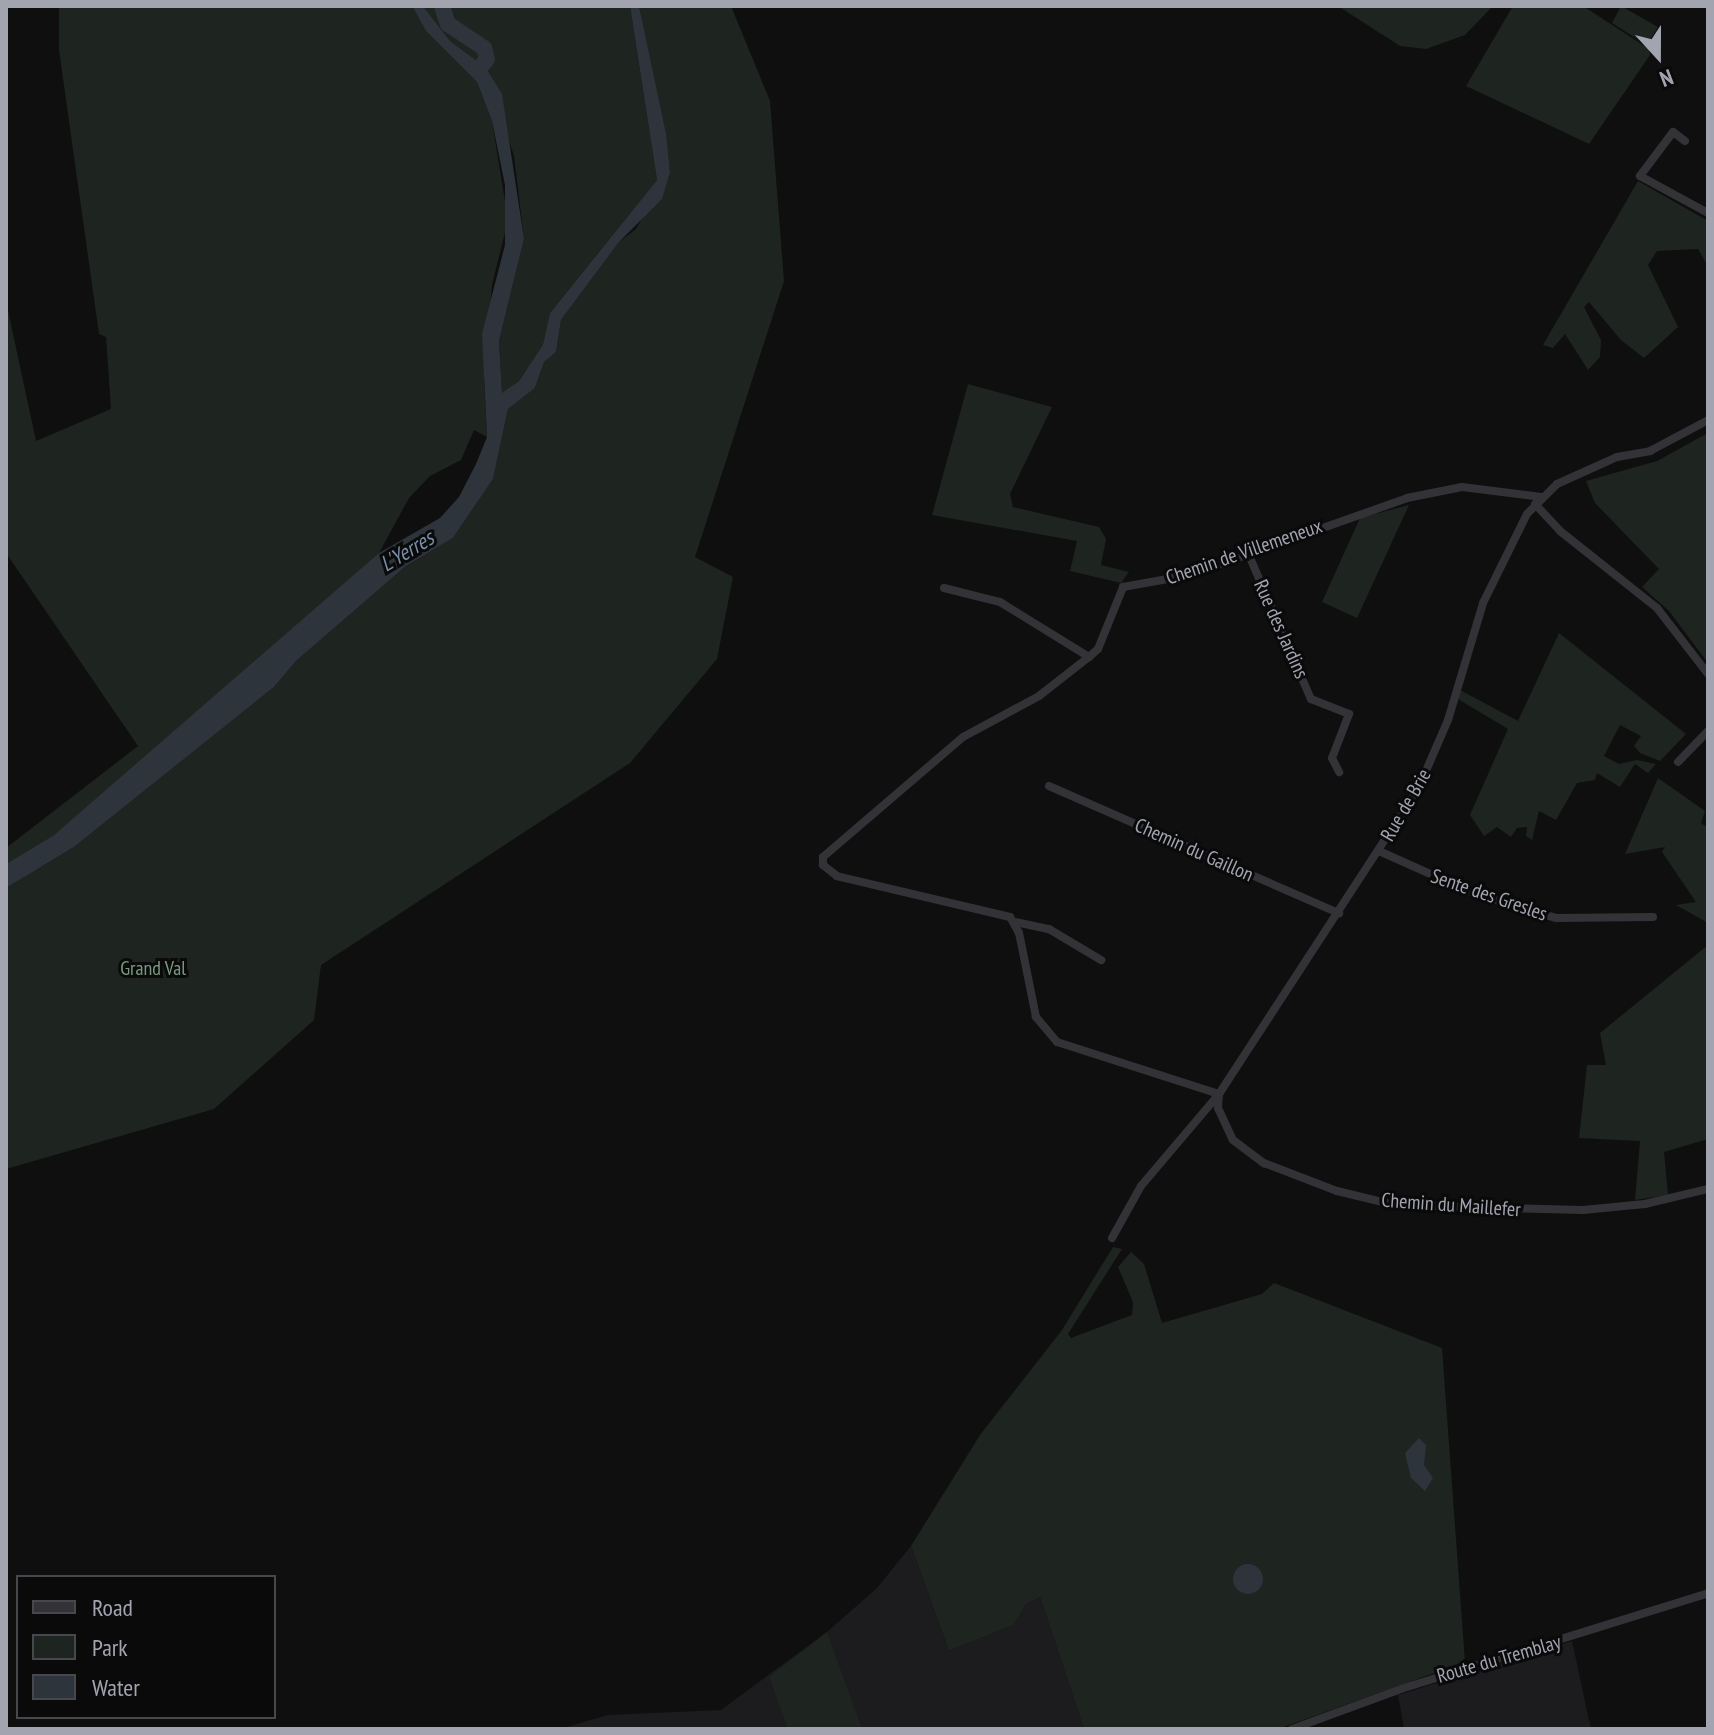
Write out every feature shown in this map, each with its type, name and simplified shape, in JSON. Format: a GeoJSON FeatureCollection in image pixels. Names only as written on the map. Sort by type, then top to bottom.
{"type":"FeatureCollection","features":[{"type":"Feature","properties":{"kind":"street"},"geometry":{"type":"LineString","coordinates":[[1685,141],[1673,132],[1640,176],[1708,213]]}},
{"type":"Feature","properties":{"kind":"street"},"geometry":{"type":"LineString","coordinates":[[1708,420],[1650,451],[1596,464],[1538,500],[1560,531],[1657,608],[1708,674]]}},
{"type":"Feature","properties":{"kind":"street","name":"Chemin de Villemeneux"},"geometry":{"type":"LineString","coordinates":[[1015,922],[1001,913],[837,876],[823,865],[829,850],[963,737],[1039,696],[1098,649],[1123,587],[1190,575],[1358,512],[1462,487],[1538,500]]}},
{"type":"Feature","properties":{"kind":"street","name":"Rue de Brie"},"geometry":{"type":"LineString","coordinates":[[1112,1238],[1141,1186],[1219,1094],[1379,851],[1438,747],[1483,603],[1538,500]]}},
{"type":"Feature","properties":{"kind":"street","name":"Rue des Jardins"},"geometry":{"type":"LineString","coordinates":[[1248,553],[1311,699],[1349,714],[1332,758],[1339,772]]}},
{"type":"Feature","properties":{"kind":"street"},"geometry":{"type":"LineString","coordinates":[[944,588],[1000,602],[1089,657]]}},
{"type":"Feature","properties":{"kind":"street"},"geometry":{"type":"LineString","coordinates":[[1678,762],[1708,731]]}},
{"type":"Feature","properties":{"kind":"street","name":"Chemin du Gaillon"},"geometry":{"type":"LineString","coordinates":[[1049,786],[1339,913]]}},
{"type":"Feature","properties":{"kind":"street","name":"Sente des Gresles"},"geometry":{"type":"LineString","coordinates":[[1379,851],[1473,893],[1556,918],[1653,917]]}},
{"type":"Feature","properties":{"kind":"street"},"geometry":{"type":"LineString","coordinates":[[1101,960],[1049,929],[1015,922],[1036,1017],[1057,1042],[1219,1094]]}},
{"type":"Feature","properties":{"kind":"street","name":"Chemin du Maillefer"},"geometry":{"type":"LineString","coordinates":[[1219,1094],[1218,1108],[1233,1140],[1264,1163],[1337,1191],[1395,1205],[1583,1210],[1645,1204],[1708,1189]]}},
{"type":"Feature","properties":{"kind":"street","name":"Route du Tremblay"},"geometry":{"type":"LineString","coordinates":[[1292,1729],[1407,1687],[1708,1593]]}},
{"type":"Feature","properties":{"kind":"shaded area"},"geometry":{"type":"Polygon","coordinates":[[[911,1546],[949,1651],[1014,1625],[1026,1604],[1040,1597],[1084,1729],[560,1729],[608,1715],[721,1710],[827,1632],[877,1588],[911,1546]]]}},
{"type":"Feature","properties":{"kind":"shaded area"},"geometry":{"type":"Polygon","coordinates":[[[1572,1641],[1591,1729],[1404,1729],[1398,1695],[1572,1641]]]}},
{"type":"Feature","properties":{"kind":"green space"},"geometry":{"type":"Polygon","coordinates":[[[59,6],[412,6],[426,31],[477,82],[492,121],[508,220],[492,285],[484,380],[487,437],[474,430],[461,460],[430,476],[409,498],[379,553],[268,653],[54,835],[6,864],[6,848],[138,746],[6,553],[6,301],[36,441],[111,409],[106,337],[99,334],[59,50],[59,6]]]}},
{"type":"Feature","properties":{"kind":"green space"},"geometry":{"type":"Polygon","coordinates":[[[423,6],[630,6],[657,180],[550,313],[544,345],[519,381],[502,394],[499,341],[524,239],[514,156],[485,68],[450,41],[423,6]]]}},
{"type":"Feature","properties":{"kind":"green space","name":"Grand Val"},"geometry":{"type":"Polygon","coordinates":[[[639,6],[731,6],[770,101],[784,281],[695,557],[733,577],[717,659],[630,763],[321,965],[314,1020],[214,1109],[6,1169],[6,888],[74,847],[274,687],[296,661],[406,566],[453,538],[493,479],[508,409],[535,388],[544,362],[556,352],[561,320],[619,242],[636,229],[670,171],[639,6]]]}},
{"type":"Feature","properties":{"kind":"green space"},"geometry":{"type":"Polygon","coordinates":[[[1338,6],[1493,6],[1465,35],[1426,49],[1400,46],[1338,6]]]}},
{"type":"Feature","properties":{"kind":"green space"},"geometry":{"type":"Polygon","coordinates":[[[1513,6],[1583,6],[1649,49],[1650,55],[1589,144],[1466,86],[1513,6]]]}},
{"type":"Feature","properties":{"kind":"green space"},"geometry":{"type":"Polygon","coordinates":[[[1621,6],[1658,27],[1647,45],[1612,23],[1621,6]]]}},
{"type":"Feature","properties":{"kind":"green space"},"geometry":{"type":"Polygon","coordinates":[[[1638,181],[1708,221],[1708,266],[1698,249],[1657,251],[1648,265],[1678,327],[1644,358],[1621,340],[1589,302],[1584,307],[1601,340],[1600,357],[1588,370],[1565,334],[1553,348],[1543,345],[1638,181]]]}},
{"type":"Feature","properties":{"kind":"green space"},"geometry":{"type":"Polygon","coordinates":[[[968,384],[1052,407],[1010,494],[1013,507],[1099,527],[1106,539],[1101,565],[1129,572],[1121,583],[1070,571],[1077,541],[932,515],[968,384]]]}},
{"type":"Feature","properties":{"kind":"green space"},"geometry":{"type":"Polygon","coordinates":[[[1708,433],[1708,663],[1669,611],[1642,587],[1659,569],[1595,503],[1586,481],[1657,461],[1708,433]]]}},
{"type":"Feature","properties":{"kind":"green space"},"geometry":{"type":"Polygon","coordinates":[[[1409,505],[1357,618],[1322,602],[1360,518],[1409,505]]]}},
{"type":"Feature","properties":{"kind":"green space"},"geometry":{"type":"Polygon","coordinates":[[[1559,633],[1686,734],[1660,761],[1640,753],[1634,746],[1641,736],[1620,725],[1604,756],[1619,764],[1637,760],[1656,764],[1648,773],[1635,764],[1620,787],[1597,773],[1595,780],[1577,783],[1556,820],[1539,811],[1532,840],[1526,836],[1527,827],[1517,828],[1511,837],[1497,827],[1484,836],[1470,815],[1508,729],[1458,699],[1460,690],[1518,721],[1559,633]]]}},
{"type":"Feature","properties":{"kind":"green space"},"geometry":{"type":"Polygon","coordinates":[[[1658,778],[1705,811],[1701,823],[1708,828],[1708,923],[1676,905],[1696,902],[1662,852],[1665,847],[1625,854],[1658,778]]]}},
{"type":"Feature","properties":{"kind":"green space"},"geometry":{"type":"Polygon","coordinates":[[[1708,945],[1708,1139],[1664,1152],[1668,1195],[1635,1200],[1640,1141],[1579,1138],[1587,1065],[1606,1065],[1600,1033],[1708,945]]]}},
{"type":"Feature","properties":{"kind":"green space"},"geometry":{"type":"Polygon","coordinates":[[[1113,1247],[1122,1249],[1068,1334],[1071,1338],[1132,1315],[1133,1302],[1118,1267],[1131,1252],[1144,1264],[1162,1323],[1262,1294],[1274,1283],[1442,1348],[1465,1662],[1278,1729],[1084,1729],[1040,1597],[1026,1604],[1014,1625],[949,1651],[911,1546],[980,1435],[1062,1330],[1113,1247]]]}},
{"type":"Feature","properties":{"kind":"green space"},"geometry":{"type":"Polygon","coordinates":[[[827,1632],[862,1729],[788,1729],[769,1677],[827,1632]]]}},
{"type":"Feature","properties":{"kind":"water","name":"L'Yerres"},"geometry":{"type":"Polygon","coordinates":[[[412,6],[423,6],[450,41],[486,68],[502,94],[524,239],[499,341],[502,393],[519,381],[543,345],[550,313],[657,180],[630,6],[639,6],[666,134],[670,172],[662,199],[619,242],[561,320],[556,352],[544,362],[535,388],[508,409],[493,479],[453,538],[406,566],[296,661],[274,687],[74,847],[6,888],[6,864],[54,835],[379,553],[440,518],[459,497],[476,464],[487,437],[482,334],[505,245],[505,185],[492,121],[477,82],[426,31],[412,6]]]}},
{"type":"Feature","properties":{"kind":"water"},"geometry":{"type":"Polygon","coordinates":[[[1419,1438],[1426,1445],[1424,1465],[1433,1478],[1425,1491],[1411,1478],[1405,1453],[1419,1438]]]}},
{"type":"Feature","properties":{"kind":"water"},"geometry":{"type":"Polygon","coordinates":[[[1248,1564],[1259,1568],[1263,1579],[1259,1590],[1248,1594],[1237,1590],[1233,1579],[1237,1568],[1248,1564]]]}},
{"type":"Feature","properties":{"kind":"waterway"},"geometry":{"type":"LineString","coordinates":[[442,6],[448,24],[484,48],[487,59],[478,70]]}}]}
